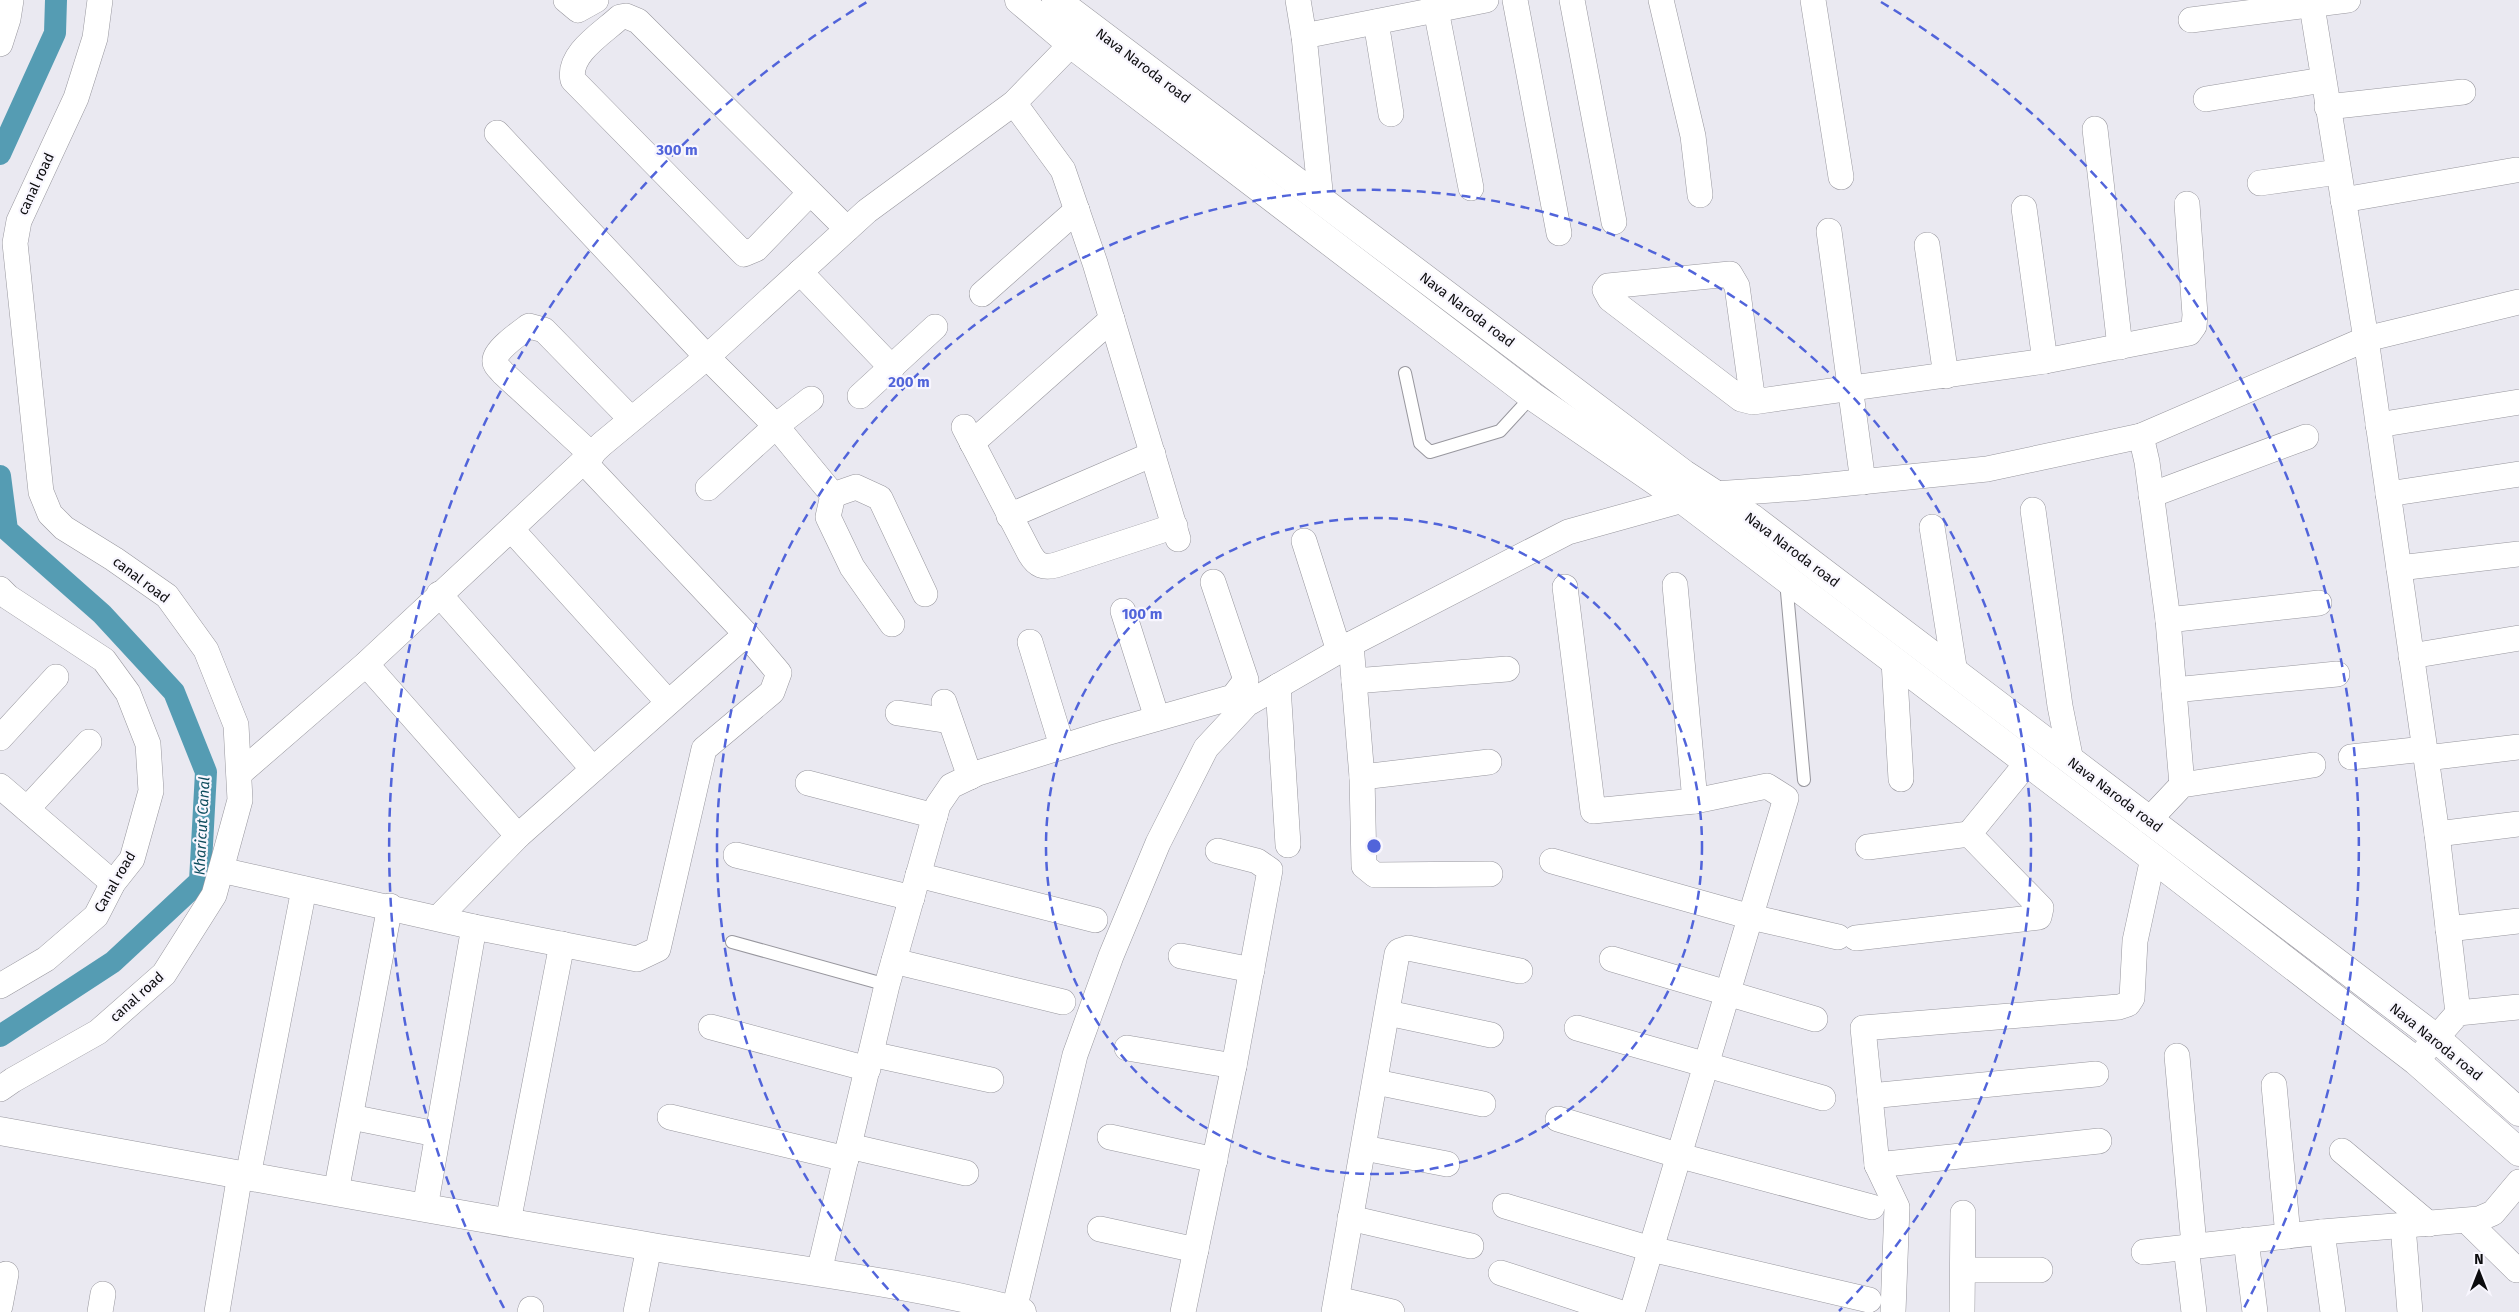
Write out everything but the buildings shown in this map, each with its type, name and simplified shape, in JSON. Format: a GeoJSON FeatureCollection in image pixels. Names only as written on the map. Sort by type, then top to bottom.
{"type":"FeatureCollection","features":[{"type":"Feature","properties":{"kind":"street"},"geometry":{"type":"LineString","coordinates":[[0,44],[8,19],[10,0]]}},
{"type":"Feature","properties":{"kind":"street","name":"canal road"},"geometry":{"type":"LineString","coordinates":[[0,1090],[13,1080],[98,1032],[164,974],[214,895],[240,800],[236,724],[206,650],[167,596],[114,559],[64,528],[50,514],[41,492],[15,243],[19,221],[76,98],[95,38],[100,0]]}},
{"type":"Feature","properties":{"kind":"street"},"geometry":{"type":"LineString","coordinates":[[566,0],[578,10],[596,0]]}},
{"type":"Feature","properties":{"kind":"street","name":"Nava Naroda road"},"geometry":{"type":"LineString","coordinates":[[1019,0],[1080,35],[1321,200],[1676,468],[1752,518],[2436,1038],[2519,1112]]}},
{"type":"Feature","properties":{"kind":"street","name":"Nava Naroda road"},"geometry":{"type":"LineString","coordinates":[[1056,0],[1080,35]]}},
{"type":"Feature","properties":{"kind":"street"},"geometry":{"type":"LineString","coordinates":[[1298,0],[1304,36],[1321,200]]}},
{"type":"Feature","properties":{"kind":"street"},"geometry":{"type":"LineString","coordinates":[[1304,36],[1376,22],[1404,8],[1436,10],[1486,0]]}},
{"type":"Feature","properties":{"kind":"street"},"geometry":{"type":"LineString","coordinates":[[1515,0],[1559,233]]}},
{"type":"Feature","properties":{"kind":"street"},"geometry":{"type":"LineString","coordinates":[[1572,0],[1614,222]]}},
{"type":"Feature","properties":{"kind":"street"},"geometry":{"type":"LineString","coordinates":[[1661,0],[1693,136],[1700,195]]}},
{"type":"Feature","properties":{"kind":"street"},"geometry":{"type":"LineString","coordinates":[[1814,0],[1840,177]]}},
{"type":"Feature","properties":{"kind":"street"},"geometry":{"type":"LineString","coordinates":[[2191,20],[2311,2],[2348,0]]}},
{"type":"Feature","properties":{"kind":"street"},"geometry":{"type":"LineString","coordinates":[[2311,2],[2366,339],[2437,834],[2458,1013]]}},
{"type":"Feature","properties":{"kind":"street"},"geometry":{"type":"LineString","coordinates":[[1436,10],[1471,188]]}},
{"type":"Feature","properties":{"kind":"street"},"geometry":{"type":"LineString","coordinates":[[810,194],[756,249],[744,254],[573,80],[571,73],[576,59],[620,18],[626,16],[638,21],[847,229]]}},
{"type":"Feature","properties":{"kind":"street"},"geometry":{"type":"LineString","coordinates":[[1376,22],[1391,114]]}},
{"type":"Feature","properties":{"kind":"street"},"geometry":{"type":"LineString","coordinates":[[239,774],[366,664],[439,594],[512,530],[631,419],[707,357],[867,211],[1014,102],[1080,35],[1532,396],[1683,500],[2416,1061],[2519,1152]]}},
{"type":"Feature","properties":{"kind":"street"},"geometry":{"type":"LineString","coordinates":[[2206,99],[2323,80]]}},
{"type":"Feature","properties":{"kind":"street"},"geometry":{"type":"LineString","coordinates":[[2327,106],[2463,92]]}},
{"type":"Feature","properties":{"kind":"street"},"geometry":{"type":"LineString","coordinates":[[1014,102],[1064,170],[1112,319],[1176,532],[1048,567],[1041,566],[1034,562],[968,435],[1112,319]]}},
{"type":"Feature","properties":{"kind":"street"},"geometry":{"type":"LineString","coordinates":[[2095,129],[2120,347]]}},
{"type":"Feature","properties":{"kind":"street"},"geometry":{"type":"LineString","coordinates":[[497,134],[707,357],[776,426],[833,495]]}},
{"type":"Feature","properties":{"kind":"street"},"geometry":{"type":"LineString","coordinates":[[2343,200],[2516,170]]}},
{"type":"Feature","properties":{"kind":"street"},"geometry":{"type":"LineString","coordinates":[[2260,183],[2338,172]]}},
{"type":"Feature","properties":{"kind":"street"},"geometry":{"type":"LineString","coordinates":[[1753,402],[1736,286],[1730,274],[1608,286],[1605,290],[1610,299],[1741,399],[1753,402],[1946,376],[2045,361],[2184,335],[2194,326],[2195,315],[2187,204]]}},
{"type":"Feature","properties":{"kind":"street"},"geometry":{"type":"LineString","coordinates":[[2024,208],[2045,361]]}},
{"type":"Feature","properties":{"kind":"street"},"geometry":{"type":"LineString","coordinates":[[982,294],[1077,210]]}},
{"type":"Feature","properties":{"kind":"street"},"geometry":{"type":"LineString","coordinates":[[1829,231],[1863,482]]}},
{"type":"Feature","properties":{"kind":"street"},"geometry":{"type":"LineString","coordinates":[[1927,245],[1946,376]]}},
{"type":"Feature","properties":{"kind":"street"},"geometry":{"type":"LineString","coordinates":[[800,272],[892,368]]}},
{"type":"Feature","properties":{"kind":"street"},"geometry":{"type":"LineString","coordinates":[[0,1131],[649,1247],[819,1272],[970,1305],[1018,1311],[1075,1055],[1111,956],[1158,844],[1206,748],[1247,704],[1345,647],[1568,532],[1683,500],[1714,494],[1863,482],[1987,469],[2141,436],[2366,339],[2519,302]]}},
{"type":"Feature","properties":{"kind":"street"},"geometry":{"type":"LineString","coordinates":[[221,870],[390,906],[474,927],[637,959],[658,949],[704,749],[772,692],[779,672],[588,459],[496,366],[495,359],[498,352],[529,326],[544,330],[631,419]]}},
{"type":"Feature","properties":{"kind":"street"},"geometry":{"type":"LineString","coordinates":[[860,396],[935,327]]}},
{"type":"Feature","properties":{"kind":"street"},"geometry":{"type":"LineString","coordinates":[[708,488],[776,426],[811,399]]}},
{"type":"Feature","properties":{"kind":"street"},"geometry":{"type":"LineString","coordinates":[[2378,425],[2519,402]]}},
{"type":"Feature","properties":{"kind":"street"},"geometry":{"type":"LineString","coordinates":[[2141,436],[2168,620],[2182,785]]}},
{"type":"Feature","properties":{"kind":"street"},"geometry":{"type":"LineString","coordinates":[[2151,495],[2306,437]]}},
{"type":"Feature","properties":{"kind":"street"},"geometry":{"type":"LineString","coordinates":[[1009,516],[1153,454]]}},
{"type":"Feature","properties":{"kind":"street"},"geometry":{"type":"LineString","coordinates":[[2388,494],[2519,474]]}},
{"type":"Feature","properties":{"kind":"street"},"geometry":{"type":"LineString","coordinates":[[833,495],[856,487],[880,498],[925,594]]}},
{"type":"Feature","properties":{"kind":"street"},"geometry":{"type":"LineString","coordinates":[[833,495],[828,517],[852,567],[892,624]]}},
{"type":"Feature","properties":{"kind":"street"},"geometry":{"type":"LineString","coordinates":[[2033,510],[2060,706],[2071,761]]}},
{"type":"Feature","properties":{"kind":"street"},"geometry":{"type":"LineString","coordinates":[[1932,527],[1955,673]]}},
{"type":"Feature","properties":{"kind":"street"},"geometry":{"type":"LineString","coordinates":[[512,530],[668,702]]}},
{"type":"Feature","properties":{"kind":"street"},"geometry":{"type":"LineString","coordinates":[[1304,541],[1345,647],[1354,680],[1362,776],[1364,866],[1376,876],[1490,874]]}},
{"type":"Feature","properties":{"kind":"street"},"geometry":{"type":"LineString","coordinates":[[2399,568],[2519,554]]}},
{"type":"Feature","properties":{"kind":"street"},"geometry":{"type":"LineString","coordinates":[[819,1272],[891,973],[938,805],[951,786],[970,777],[1062,746],[1233,697],[1246,680],[1213,582]]}},
{"type":"Feature","properties":{"kind":"street"},"geometry":{"type":"LineString","coordinates":[[1675,585],[1695,800]]}},
{"type":"Feature","properties":{"kind":"street"},"geometry":{"type":"LineString","coordinates":[[1565,587],[1593,811],[1695,800],[1767,786],[1786,798],[1751,917],[1726,993],[1707,1066],[1677,1155],[1632,1312]]}},
{"type":"Feature","properties":{"kind":"street","name":"Canal road"},"geometry":{"type":"LineString","coordinates":[[0,589],[8,597],[104,660],[128,692],[148,744],[151,791],[132,859],[114,884],[96,916],[46,960],[0,986]]}},
{"type":"Feature","properties":{"kind":"street"},"geometry":{"type":"LineString","coordinates":[[439,594],[593,769]]}},
{"type":"Feature","properties":{"kind":"street"},"geometry":{"type":"LineString","coordinates":[[2168,620],[2319,603]]}},
{"type":"Feature","properties":{"kind":"street"},"geometry":{"type":"LineString","coordinates":[[1123,611],[1157,718]]}},
{"type":"Feature","properties":{"kind":"street"},"geometry":{"type":"LineString","coordinates":[[438,918],[518,836],[746,634]]}},
{"type":"Feature","properties":{"kind":"street"},"geometry":{"type":"LineString","coordinates":[[2411,656],[2519,638]]}},
{"type":"Feature","properties":{"kind":"street"},"geometry":{"type":"LineString","coordinates":[[1030,642],[1062,746]]}},
{"type":"Feature","properties":{"kind":"street"},"geometry":{"type":"LineString","coordinates":[[1894,661],[1902,779]]}},
{"type":"Feature","properties":{"kind":"street"},"geometry":{"type":"LineString","coordinates":[[366,664],[518,836]]}},
{"type":"Feature","properties":{"kind":"street"},"geometry":{"type":"LineString","coordinates":[[1354,680],[1507,668]]}},
{"type":"Feature","properties":{"kind":"street"},"geometry":{"type":"LineString","coordinates":[[2174,690],[2337,674]]}},
{"type":"Feature","properties":{"kind":"street"},"geometry":{"type":"LineString","coordinates":[[0,738],[56,677]]}},
{"type":"Feature","properties":{"kind":"street"},"geometry":{"type":"LineString","coordinates":[[1278,686],[1288,844]]}},
{"type":"Feature","properties":{"kind":"street"},"geometry":{"type":"LineString","coordinates":[[898,713],[947,711],[970,777]]}},
{"type":"Feature","properties":{"kind":"street"},"geometry":{"type":"LineString","coordinates":[[27,809],[88,742]]}},
{"type":"Feature","properties":{"kind":"street"},"geometry":{"type":"LineString","coordinates":[[2351,756],[2425,754],[2519,747]]}},
{"type":"Feature","properties":{"kind":"street"},"geometry":{"type":"LineString","coordinates":[[1362,776],[1489,762]]}},
{"type":"Feature","properties":{"kind":"street"},"geometry":{"type":"LineString","coordinates":[[1868,848],[1969,834],[2027,763]]}},
{"type":"Feature","properties":{"kind":"street"},"geometry":{"type":"LineString","coordinates":[[2148,820],[2182,785],[2313,765]]}},
{"type":"Feature","properties":{"kind":"street"},"geometry":{"type":"LineString","coordinates":[[808,783],[935,816]]}},
{"type":"Feature","properties":{"kind":"street"},"geometry":{"type":"LineString","coordinates":[[0,786],[114,884]]}},
{"type":"Feature","properties":{"kind":"street"},"geometry":{"type":"LineString","coordinates":[[2437,834],[2519,824]]}},
{"type":"Feature","properties":{"kind":"street"},"geometry":{"type":"LineString","coordinates":[[1552,861],[1751,917],[1847,937],[2039,917],[2041,908],[1969,834]]}},
{"type":"Feature","properties":{"kind":"street"},"geometry":{"type":"LineString","coordinates":[[1184,1312],[1234,1066],[1270,870],[1257,860],[1218,851]]}},
{"type":"Feature","properties":{"kind":"street"},"geometry":{"type":"LineString","coordinates":[[736,856],[1096,920]]}},
{"type":"Feature","properties":{"kind":"street"},"geometry":{"type":"LineString","coordinates":[[1893,1312],[1897,1207],[1877,1165],[1863,1028],[2119,1008],[2128,1004],[2134,989],[2135,941],[2152,858]]}},
{"type":"Feature","properties":{"kind":"street"},"geometry":{"type":"LineString","coordinates":[[217,1312],[304,889]]}},
{"type":"Feature","properties":{"kind":"street"},"geometry":{"type":"LineString","coordinates":[[336,1192],[390,906]]}},
{"type":"Feature","properties":{"kind":"street"},"geometry":{"type":"LineString","coordinates":[[2448,929],[2519,921]]}},
{"type":"Feature","properties":{"kind":"street"},"geometry":{"type":"LineString","coordinates":[[425,1208],[436,1134],[474,927]]}},
{"type":"Feature","properties":{"kind":"street"},"geometry":{"type":"LineString","coordinates":[[508,1222],[562,944]]}},
{"type":"Feature","properties":{"kind":"street"},"geometry":{"type":"LineString","coordinates":[[1392,1312],[1336,1306],[1397,954],[1403,949],[1520,971]]}},
{"type":"Feature","properties":{"kind":"street"},"geometry":{"type":"LineString","coordinates":[[1181,956],[1252,970]]}},
{"type":"Feature","properties":{"kind":"street"},"geometry":{"type":"LineString","coordinates":[[1612,959],[1815,1020]]}},
{"type":"Feature","properties":{"kind":"street"},"geometry":{"type":"LineString","coordinates":[[891,973],[1064,1002]]}},
{"type":"Feature","properties":{"kind":"street"},"geometry":{"type":"LineString","coordinates":[[2416,1061],[2458,1013],[2519,1007]]}},
{"type":"Feature","properties":{"kind":"street"},"geometry":{"type":"LineString","coordinates":[[1388,1013],[1491,1036]]}},
{"type":"Feature","properties":{"kind":"street"},"geometry":{"type":"LineString","coordinates":[[712,1028],[869,1061],[991,1080]]}},
{"type":"Feature","properties":{"kind":"street"},"geometry":{"type":"LineString","coordinates":[[1577,1028],[1823,1098]]}},
{"type":"Feature","properties":{"kind":"street"},"geometry":{"type":"LineString","coordinates":[[1127,1048],[1234,1066]]}},
{"type":"Feature","properties":{"kind":"street"},"geometry":{"type":"LineString","coordinates":[[2177,1056],[2194,1312]]}},
{"type":"Feature","properties":{"kind":"street"},"geometry":{"type":"LineString","coordinates":[[1870,1096],[2096,1074]]}},
{"type":"Feature","properties":{"kind":"street"},"geometry":{"type":"LineString","coordinates":[[1376,1082],[1483,1104]]}},
{"type":"Feature","properties":{"kind":"street"},"geometry":{"type":"LineString","coordinates":[[2274,1085],[2288,1236]]}},
{"type":"Feature","properties":{"kind":"street"},"geometry":{"type":"LineString","coordinates":[[351,1117],[436,1134]]}},
{"type":"Feature","properties":{"kind":"street"},"geometry":{"type":"LineString","coordinates":[[670,1117],[848,1153],[966,1173]]}},
{"type":"Feature","properties":{"kind":"street"},"geometry":{"type":"LineString","coordinates":[[1558,1119],[1677,1155],[1872,1207]]}},
{"type":"Feature","properties":{"kind":"street"},"geometry":{"type":"LineString","coordinates":[[1110,1137],[1215,1160]]}},
{"type":"Feature","properties":{"kind":"street"},"geometry":{"type":"LineString","coordinates":[[1877,1165],[2099,1141]]}},
{"type":"Feature","properties":{"kind":"street"},"geometry":{"type":"LineString","coordinates":[[1364,1148],[1447,1164]]}},
{"type":"Feature","properties":{"kind":"street"},"geometry":{"type":"LineString","coordinates":[[2342,1151],[2430,1224]]}},
{"type":"Feature","properties":{"kind":"street"},"geometry":{"type":"LineString","coordinates":[[2144,1252],[2322,1232],[2467,1221],[2487,1217],[2493,1213],[2519,1182]]}},
{"type":"Feature","properties":{"kind":"street"},"geometry":{"type":"LineString","coordinates":[[1505,1206],[1651,1249],[1870,1300]]}},
{"type":"Feature","properties":{"kind":"street"},"geometry":{"type":"LineString","coordinates":[[1962,1312],[1963,1213]]}},
{"type":"Feature","properties":{"kind":"street"},"geometry":{"type":"LineString","coordinates":[[1350,1218],[1471,1246]]}},
{"type":"Feature","properties":{"kind":"street"},"geometry":{"type":"LineString","coordinates":[[2467,1221],[2517,1270]]}},
{"type":"Feature","properties":{"kind":"street"},"geometry":{"type":"LineString","coordinates":[[2403,1226],[2410,1312]]}},
{"type":"Feature","properties":{"kind":"street"},"geometry":{"type":"LineString","coordinates":[[1100,1229],[1196,1250]]}},
{"type":"Feature","properties":{"kind":"street"},"geometry":{"type":"LineString","coordinates":[[2322,1232],[2333,1312]]}},
{"type":"Feature","properties":{"kind":"street"},"geometry":{"type":"LineString","coordinates":[[2246,1240],[2255,1312]]}},
{"type":"Feature","properties":{"kind":"street"},"geometry":{"type":"LineString","coordinates":[[636,1312],[649,1247]]}},
{"type":"Feature","properties":{"kind":"street"},"geometry":{"type":"LineString","coordinates":[[1963,1270],[2040,1270]]}},
{"type":"Feature","properties":{"kind":"street"},"geometry":{"type":"LineString","coordinates":[[1501,1273],[1619,1312]]}},
{"type":"Feature","properties":{"kind":"street"},"geometry":{"type":"LineString","coordinates":[[0,1306],[6,1274]]}},
{"type":"Feature","properties":{"kind":"lane"},"geometry":{"type":"LineString","coordinates":[[1405,373],[1420,443],[1430,452],[1500,431],[1532,396]]}},
{"type":"Feature","properties":{"kind":"lane"},"geometry":{"type":"LineString","coordinates":[[1786,579],[1804,780]]}},
{"type":"Feature","properties":{"kind":"lane"},"geometry":{"type":"LineString","coordinates":[[732,942],[891,973]]}},
{"type":"Feature","properties":{"kind":"waterway","name":"Kharicut Canal"},"geometry":{"type":"LineString","coordinates":[[0,154],[55,33],[56,0]]}},
{"type":"Feature","properties":{"kind":"waterway","name":"Kharicut Canal"},"geometry":{"type":"LineString","coordinates":[[0,476],[7,530],[102,614],[174,692],[206,772],[200,881],[113,962],[0,1036]]}}]}
